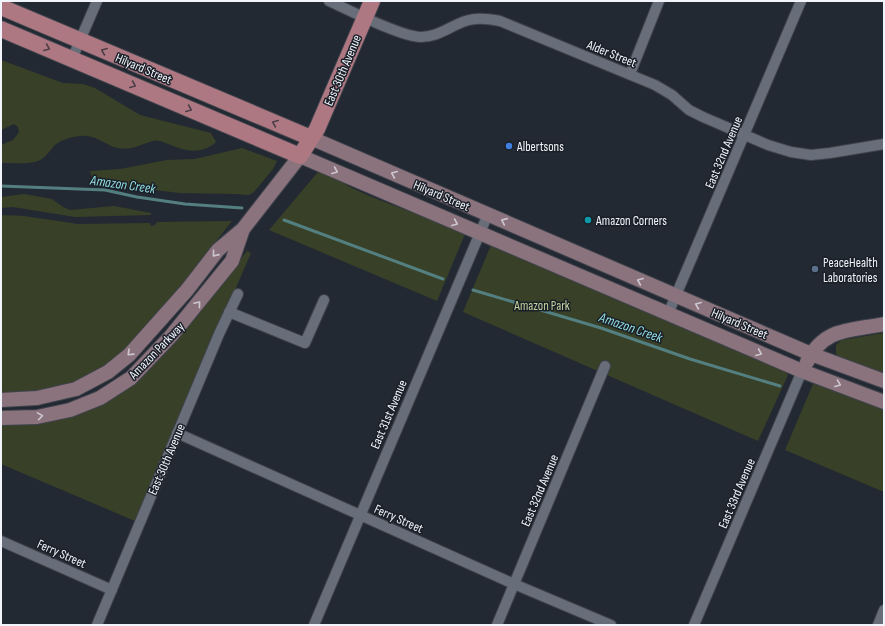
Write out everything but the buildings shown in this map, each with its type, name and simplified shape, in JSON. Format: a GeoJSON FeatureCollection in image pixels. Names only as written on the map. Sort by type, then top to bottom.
{"type":"FeatureCollection","features":[{"type":"Feature","properties":{"kind":"main road","name":"East 30th Avenue"},"geometry":{"type":"LineString","coordinates":[[311,138],[317,129],[372,1]]}},
{"type":"Feature","properties":{"kind":"main road","name":"Hilyard Street"},"geometry":{"type":"LineString","coordinates":[[1,7],[311,138],[811,354],[884,381]]}},
{"type":"Feature","properties":{"kind":"main road","name":"Hilyard Street"},"geometry":{"type":"LineString","coordinates":[[1,28],[802,371],[884,402]]}},
{"type":"Feature","properties":{"kind":"main road","name":"Amazon Parkway"},"geometry":{"type":"LineString","coordinates":[[1,400],[58,395],[81,387],[108,372],[129,355],[154,328],[218,250],[244,228],[300,156],[311,138]]}},
{"type":"Feature","properties":{"kind":"main road","name":"Amazon Parkway"},"geometry":{"type":"LineString","coordinates":[[1,418],[38,417],[70,410],[100,398],[131,378],[171,336],[232,260],[244,228]]}},
{"type":"Feature","properties":{"kind":"main road"},"geometry":{"type":"LineString","coordinates":[[802,371],[820,341],[826,337],[837,333],[884,324]]}},
{"type":"Feature","properties":{"kind":"street"},"geometry":{"type":"LineString","coordinates":[[72,59],[97,1]]}},
{"type":"Feature","properties":{"kind":"street","name":"Alder Street"},"geometry":{"type":"LineString","coordinates":[[329,1],[407,34],[420,37],[444,32],[470,20],[485,18],[500,21],[655,85],[672,95],[689,110],[703,118],[791,152],[811,155],[884,144]]}},
{"type":"Feature","properties":{"kind":"street"},"geometry":{"type":"LineString","coordinates":[[630,74],[659,1]]}},
{"type":"Feature","properties":{"kind":"street","name":"East 32nd Avenue"},"geometry":{"type":"LineString","coordinates":[[668,314],[801,1]]}},
{"type":"Feature","properties":{"kind":"street","name":"East 31st Avenue"},"geometry":{"type":"LineString","coordinates":[[314,625],[488,214]]}},
{"type":"Feature","properties":{"kind":"street","name":"East 30th Avenue"},"geometry":{"type":"LineString","coordinates":[[97,625],[177,433],[238,294]]}},
{"type":"Feature","properties":{"kind":"street"},"geometry":{"type":"LineString","coordinates":[[229,312],[305,343],[324,300]]}},
{"type":"Feature","properties":{"kind":"street","name":"East 32nd Avenue"},"geometry":{"type":"LineString","coordinates":[[497,625],[605,366]]}},
{"type":"Feature","properties":{"kind":"street","name":"East 33rd Avenue"},"geometry":{"type":"LineString","coordinates":[[694,625],[802,371]]}},
{"type":"Feature","properties":{"kind":"street","name":"Ferry Street"},"geometry":{"type":"LineString","coordinates":[[177,433],[514,584],[611,625]]}},
{"type":"Feature","properties":{"kind":"street","name":"Ferry Street"},"geometry":{"type":"LineString","coordinates":[[1,541],[112,590]]}},
{"type":"Feature","properties":{"kind":"street"},"geometry":{"type":"LineString","coordinates":[[878,625],[884,610]]}},
{"type":"Feature","properties":{"kind":"green space"},"geometry":{"type":"Polygon","coordinates":[[[1,60],[63,83],[83,84],[95,88],[140,115],[211,133],[216,142],[206,149],[194,151],[183,149],[158,140],[132,148],[123,149],[114,147],[91,137],[79,136],[66,139],[58,143],[45,157],[36,162],[1,163],[1,145],[13,140],[19,132],[18,127],[14,124],[1,130],[1,60]]]}},
{"type":"Feature","properties":{"kind":"green space"},"geometry":{"type":"Polygon","coordinates":[[[242,148],[277,161],[273,169],[254,192],[249,195],[180,193],[101,184],[93,181],[90,171],[120,169],[167,160],[195,159],[242,148]]]}},
{"type":"Feature","properties":{"kind":"green space"},"geometry":{"type":"Polygon","coordinates":[[[318,172],[328,174],[351,188],[465,234],[437,301],[269,230],[318,172]]]}},
{"type":"Feature","properties":{"kind":"green space"},"geometry":{"type":"Polygon","coordinates":[[[24,194],[52,199],[70,210],[114,206],[151,213],[151,215],[75,217],[13,207],[1,208],[1,197],[24,194]]]}},
{"type":"Feature","properties":{"kind":"green space"},"geometry":{"type":"Polygon","coordinates":[[[1,215],[24,216],[78,224],[150,223],[151,226],[155,225],[157,222],[232,221],[173,296],[121,353],[90,374],[73,383],[47,391],[34,393],[1,394],[1,215]]]}},
{"type":"Feature","properties":{"kind":"green space","name":"Amazon Park"},"geometry":{"type":"Polygon","coordinates":[[[491,245],[785,370],[788,375],[758,441],[463,312],[491,245]]]}},
{"type":"Feature","properties":{"kind":"green space"},"geometry":{"type":"Polygon","coordinates":[[[247,251],[251,253],[135,521],[1,464],[1,423],[102,403],[202,307],[247,251]]]}},
{"type":"Feature","properties":{"kind":"green space"},"geometry":{"type":"Polygon","coordinates":[[[884,333],[884,374],[839,357],[836,354],[836,345],[842,340],[884,333]]]}},
{"type":"Feature","properties":{"kind":"green space"},"geometry":{"type":"Polygon","coordinates":[[[816,383],[884,408],[884,492],[785,450],[813,384],[816,383]]]}},
{"type":"Feature","properties":{"kind":"waterway","name":"Amazon Creek"},"geometry":{"type":"LineString","coordinates":[[1,186],[105,190],[137,197],[185,204],[242,208]]}},
{"type":"Feature","properties":{"kind":"waterway","name":"Amazon Creek"},"geometry":{"type":"LineString","coordinates":[[284,220],[443,279]]}},
{"type":"Feature","properties":{"kind":"waterway","name":"Amazon Creek"},"geometry":{"type":"LineString","coordinates":[[473,290],[601,328],[690,359],[780,386]]}},
{"type":"Feature","properties":{"kind":"place","name":"Albertsons"},"geometry":{"type":"Point","coordinates":[509,146]}},
{"type":"Feature","properties":{"kind":"place","name":"Amazon Corners"},"geometry":{"type":"Point","coordinates":[588,220]}},
{"type":"Feature","properties":{"kind":"place","name":"PeaceHealth Laboratories"},"geometry":{"type":"Point","coordinates":[815,269]}}]}
